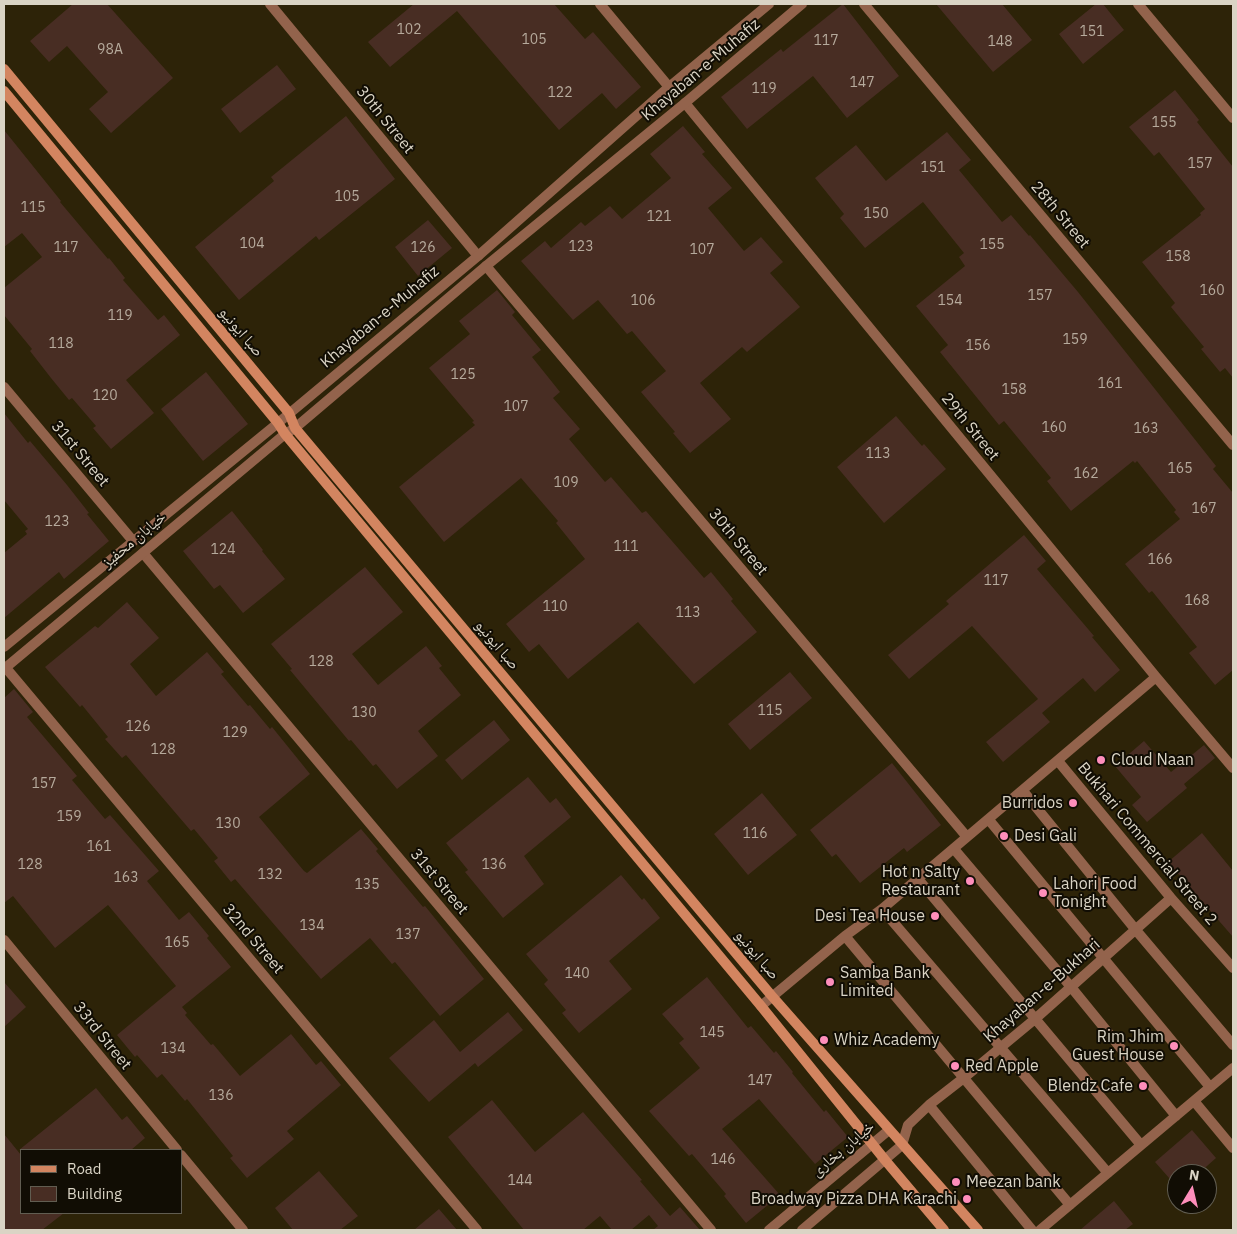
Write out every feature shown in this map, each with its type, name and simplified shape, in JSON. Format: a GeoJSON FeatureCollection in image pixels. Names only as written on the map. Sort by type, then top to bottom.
{"type":"FeatureCollection","features":[{"type":"Feature","properties":{"kind":"main road","name":"صبا ایونیو"},"geometry":{"type":"LineString","coordinates":[[4,70],[289,413],[296,428],[771,995],[978,1230]]}},
{"type":"Feature","properties":{"kind":"main road","name":"صبا ایونیو"},"geometry":{"type":"LineString","coordinates":[[4,91],[278,422],[285,434],[944,1230]]}},
{"type":"Feature","properties":{"kind":"street","name":"30th Street"},"geometry":{"type":"LineString","coordinates":[[270,4],[478,256]]}},
{"type":"Feature","properties":{"kind":"street"},"geometry":{"type":"LineString","coordinates":[[600,4],[669,87]]}},
{"type":"Feature","properties":{"kind":"street","name":"Khayaban-e-Muhafiz"},"geometry":{"type":"LineString","coordinates":[[4,647],[478,256],[669,87],[769,4]]}},
{"type":"Feature","properties":{"kind":"street","name":"Khayaban-e-Muhafiz"},"geometry":{"type":"LineString","coordinates":[[285,434],[296,428],[486,266],[685,103],[802,4]]}},
{"type":"Feature","properties":{"kind":"street","name":"28th Street"},"geometry":{"type":"LineString","coordinates":[[864,4],[1233,445]]}},
{"type":"Feature","properties":{"kind":"street"},"geometry":{"type":"LineString","coordinates":[[1138,4],[1233,118]]}},
{"type":"Feature","properties":{"kind":"street","name":"29th Street"},"geometry":{"type":"LineString","coordinates":[[685,103],[1156,677],[1233,768]]}},
{"type":"Feature","properties":{"kind":"street","name":"30th Street"},"geometry":{"type":"LineString","coordinates":[[486,266],[967,837]]}},
{"type":"Feature","properties":{"kind":"street","name":"31st Street"},"geometry":{"type":"LineString","coordinates":[[4,387],[133,541]]}},
{"type":"Feature","properties":{"kind":"street","name":"خیابان محفیز"},"geometry":{"type":"LineString","coordinates":[[5,668],[285,434]]}},
{"type":"Feature","properties":{"kind":"street","name":"31st Street"},"geometry":{"type":"LineString","coordinates":[[143,552],[711,1230]]}},
{"type":"Feature","properties":{"kind":"street","name":"32nd Street"},"geometry":{"type":"LineString","coordinates":[[5,668],[477,1230]]}},
{"type":"Feature","properties":{"kind":"street"},"geometry":{"type":"LineString","coordinates":[[760,1006],[845,936],[882,910],[1156,677]]}},
{"type":"Feature","properties":{"kind":"street","name":"Bukhari Commercial Street 2"},"geometry":{"type":"LineString","coordinates":[[1058,761],[1171,898],[1233,968]]}},
{"type":"Feature","properties":{"kind":"street"},"geometry":{"type":"LineString","coordinates":[[1023,791],[1135,929],[1233,1045]]}},
{"type":"Feature","properties":{"kind":"street"},"geometry":{"type":"LineString","coordinates":[[989,820],[1210,1087]]}},
{"type":"Feature","properties":{"kind":"street"},"geometry":{"type":"LineString","coordinates":[[954,849],[1071,987],[1176,1116]]}},
{"type":"Feature","properties":{"kind":"street"},"geometry":{"type":"LineString","coordinates":[[918,879],[1141,1145]]}},
{"type":"Feature","properties":{"kind":"street","name":"Khayaban-e-Bukhari"},"geometry":{"type":"LineString","coordinates":[[908,1125],[929,1105],[1035,1019],[1171,898]]}},
{"type":"Feature","properties":{"kind":"street"},"geometry":{"type":"LineString","coordinates":[[882,910],[1108,1173]]}},
{"type":"Feature","properties":{"kind":"street"},"geometry":{"type":"LineString","coordinates":[[845,936],[1070,1204]]}},
{"type":"Feature","properties":{"kind":"street","name":"33rd Street"},"geometry":{"type":"LineString","coordinates":[[4,940],[176,1149]]}},
{"type":"Feature","properties":{"kind":"street"},"geometry":{"type":"LineString","coordinates":[[1040,1230],[1233,1068]]}},
{"type":"Feature","properties":{"kind":"street"},"geometry":{"type":"LineString","coordinates":[[1194,1101],[1233,1148]]}},
{"type":"Feature","properties":{"kind":"street"},"geometry":{"type":"LineString","coordinates":[[929,1105],[1032,1230]]}},
{"type":"Feature","properties":{"kind":"street"},"geometry":{"type":"LineString","coordinates":[[889,1130],[908,1125]]}},
{"type":"Feature","properties":{"kind":"street"},"geometry":{"type":"LineString","coordinates":[[802,1230],[902,1145],[908,1125]]}},
{"type":"Feature","properties":{"kind":"street","name":"خیابان بخاری"},"geometry":{"type":"LineString","coordinates":[[769,1230],[889,1130]]}},
{"type":"Feature","properties":{"kind":"street"},"geometry":{"type":"LineString","coordinates":[[182,1157],[243,1230]]}},
{"type":"Feature","properties":{"kind":"building"},"geometry":{"type":"Polygon","coordinates":[[[73,4],[107,4],[173,78],[111,133],[89,109],[108,92],[67,46],[49,62],[30,41],[73,4]]]}},
{"type":"Feature","properties":{"kind":"building"},"geometry":{"type":"Polygon","coordinates":[[[414,4],[554,4],[585,39],[593,32],[641,87],[616,109],[602,93],[559,130],[457,11],[390,67],[368,42],[414,4]]]}},
{"type":"Feature","properties":{"kind":"building"},"geometry":{"type":"Polygon","coordinates":[[[843,4],[899,76],[847,118],[813,76],[747,129],[721,97],[781,49],[783,52],[843,4]]]}},
{"type":"Feature","properties":{"kind":"building"},"geometry":{"type":"Polygon","coordinates":[[[936,4],[1002,4],[1032,40],[993,72],[936,4]]]}},
{"type":"Feature","properties":{"kind":"building"},"geometry":{"type":"Polygon","coordinates":[[[1096,4],[1103,4],[1124,30],[1083,64],[1059,34],[1096,4]]]}},
{"type":"Feature","properties":{"kind":"building"},"geometry":{"type":"Polygon","coordinates":[[[277,65],[296,89],[240,133],[221,109],[277,65]]]}},
{"type":"Feature","properties":{"kind":"building"},"geometry":{"type":"Polygon","coordinates":[[[1175,90],[1199,120],[1197,122],[1233,167],[1233,378],[1225,368],[1220,372],[1201,349],[1204,347],[1171,307],[1175,303],[1142,262],[1201,215],[1200,213],[1205,209],[1159,152],[1154,156],[1129,127],[1175,90]]]}},
{"type":"Feature","properties":{"kind":"building"},"geometry":{"type":"Polygon","coordinates":[[[346,116],[395,179],[319,240],[316,236],[239,300],[195,247],[274,181],[271,177],[346,116]]]}},
{"type":"Feature","properties":{"kind":"building"},"geometry":{"type":"Polygon","coordinates":[[[683,126],[705,152],[702,154],[732,188],[708,208],[744,251],[761,237],[783,262],[770,273],[800,307],[747,352],[742,347],[700,383],[731,419],[690,453],[641,392],[666,371],[632,331],[627,334],[598,300],[573,320],[521,261],[545,241],[551,248],[581,222],[585,226],[610,206],[622,219],[671,178],[650,154],[683,126]]]}},
{"type":"Feature","properties":{"kind":"building"},"geometry":{"type":"Polygon","coordinates":[[[4,130],[60,202],[125,278],[123,280],[158,320],[164,315],[180,335],[126,380],[154,413],[111,449],[93,428],[96,426],[72,398],[69,400],[30,351],[32,349],[4,315],[4,288],[42,257],[22,233],[4,247],[4,130]]]}},
{"type":"Feature","properties":{"kind":"building"},"geometry":{"type":"Polygon","coordinates":[[[947,132],[971,160],[959,170],[1002,222],[1011,215],[1030,235],[1078,292],[1216,466],[1213,469],[1233,493],[1233,670],[1215,685],[1189,653],[1197,647],[1152,591],[1149,593],[1125,564],[1180,519],[1174,512],[1176,510],[1137,461],[1135,463],[1133,461],[1071,511],[1047,481],[1051,478],[1004,421],[999,425],[940,352],[948,345],[916,306],[965,266],[959,257],[964,253],[923,202],[865,248],[840,218],[844,214],[815,178],[856,145],[886,181],[947,132]]]}},
{"type":"Feature","properties":{"kind":"building"},"geometry":{"type":"Polygon","coordinates":[[[428,220],[452,248],[418,276],[395,247],[428,220]]]}},
{"type":"Feature","properties":{"kind":"building"},"geometry":{"type":"Polygon","coordinates":[[[497,290],[515,312],[512,315],[541,350],[532,357],[560,392],[553,398],[580,429],[569,439],[605,482],[611,477],[642,513],[646,511],[704,578],[711,572],[733,599],[731,601],[757,632],[694,684],[638,622],[568,679],[539,644],[529,652],[506,624],[585,559],[556,523],[558,521],[521,478],[444,542],[399,487],[475,425],[472,422],[474,421],[429,368],[470,334],[459,321],[497,290]]]}},
{"type":"Feature","properties":{"kind":"building"},"geometry":{"type":"Polygon","coordinates":[[[206,372],[248,424],[203,461],[161,409],[206,372]]]}},
{"type":"Feature","properties":{"kind":"building"},"geometry":{"type":"Polygon","coordinates":[[[4,413],[28,443],[30,441],[67,485],[109,541],[64,579],[59,572],[4,618],[4,553],[27,534],[25,531],[28,529],[4,500],[4,413]]]}},
{"type":"Feature","properties":{"kind":"building"},"geometry":{"type":"Polygon","coordinates":[[[896,416],[922,446],[924,444],[946,469],[884,523],[837,467],[896,416]]]}},
{"type":"Feature","properties":{"kind":"building"},"geometry":{"type":"Polygon","coordinates":[[[232,511],[285,579],[243,613],[220,585],[214,589],[183,551],[232,511]]]}},
{"type":"Feature","properties":{"kind":"building"},"geometry":{"type":"Polygon","coordinates":[[[1024,535],[1046,561],[1037,569],[1120,670],[1095,692],[1083,678],[1042,713],[1050,722],[1003,762],[986,742],[1038,699],[972,626],[909,679],[888,655],[949,604],[946,601],[1024,535]]]}},
{"type":"Feature","properties":{"kind":"building"},"geometry":{"type":"Polygon","coordinates":[[[365,567],[403,612],[352,654],[378,685],[426,646],[442,666],[439,668],[461,695],[418,731],[438,756],[397,789],[376,764],[373,766],[351,740],[349,741],[271,644],[365,567]]]}},
{"type":"Feature","properties":{"kind":"building"},"geometry":{"type":"Polygon","coordinates":[[[127,602],[159,638],[130,664],[156,696],[207,652],[224,672],[221,674],[248,706],[250,705],[270,729],[272,727],[310,774],[259,817],[304,871],[307,873],[361,829],[378,849],[376,851],[423,907],[425,906],[484,979],[440,1016],[395,962],[392,964],[370,938],[321,979],[235,879],[231,882],[214,861],[218,858],[194,829],[191,831],[126,755],[122,758],[105,739],[108,737],[82,705],[80,707],[45,667],[95,626],[98,628],[127,602]]]}},
{"type":"Feature","properties":{"kind":"building"},"geometry":{"type":"Polygon","coordinates":[[[790,672],[812,698],[750,750],[728,724],[790,672]]]}},
{"type":"Feature","properties":{"kind":"building"},"geometry":{"type":"Polygon","coordinates":[[[14,689],[33,712],[27,717],[77,776],[72,780],[105,819],[110,815],[159,871],[147,881],[179,920],[189,912],[231,967],[182,1007],[187,1013],[185,1015],[240,1076],[291,1034],[316,1065],[321,1061],[341,1085],[287,1131],[294,1139],[247,1178],[230,1158],[233,1156],[187,1099],[185,1101],[162,1074],[157,1078],[137,1055],[135,1057],[117,1035],[176,986],[108,905],[55,948],[13,896],[4,903],[4,698],[14,689]]]}},
{"type":"Feature","properties":{"kind":"building"},"geometry":{"type":"Polygon","coordinates":[[[494,720],[510,740],[462,780],[445,760],[494,720]]]}},
{"type":"Feature","properties":{"kind":"building"},"geometry":{"type":"Polygon","coordinates":[[[1144,741],[1171,772],[1204,745],[1215,758],[1184,784],[1187,788],[1147,822],[1132,805],[1141,797],[1115,766],[1144,741]]]}},
{"type":"Feature","properties":{"kind":"building"},"geometry":{"type":"Polygon","coordinates":[[[892,763],[941,825],[907,852],[904,848],[860,883],[836,854],[832,857],[810,830],[892,763]]]}},
{"type":"Feature","properties":{"kind":"building"},"geometry":{"type":"Polygon","coordinates":[[[528,777],[550,803],[556,798],[571,817],[524,856],[544,884],[503,918],[465,872],[468,870],[446,843],[528,777]]]}},
{"type":"Feature","properties":{"kind":"building"},"geometry":{"type":"Polygon","coordinates":[[[762,793],[797,835],[748,875],[714,834],[762,793]]]}},
{"type":"Feature","properties":{"kind":"building"},"geometry":{"type":"Polygon","coordinates":[[[1202,833],[1233,871],[1233,937],[1168,862],[1202,833]]]}},
{"type":"Feature","properties":{"kind":"building"},"geometry":{"type":"Polygon","coordinates":[[[621,875],[642,900],[644,898],[660,918],[609,961],[632,989],[579,1033],[562,1013],[566,1010],[544,984],[548,980],[526,954],[621,875]]]}},
{"type":"Feature","properties":{"kind":"building"},"geometry":{"type":"Polygon","coordinates":[[[707,977],[748,1028],[751,1026],[774,1053],[776,1051],[824,1112],[826,1110],[848,1137],[815,1164],[759,1099],[722,1129],[780,1195],[746,1223],[724,1196],[726,1194],[692,1154],[689,1156],[649,1111],[700,1068],[679,1043],[684,1039],[662,1014],[707,977]]]}},
{"type":"Feature","properties":{"kind":"building"},"geometry":{"type":"Polygon","coordinates":[[[4,982],[26,1007],[4,1027],[4,982]]]}},
{"type":"Feature","properties":{"kind":"building"},"geometry":{"type":"Polygon","coordinates":[[[508,1012],[523,1030],[478,1067],[475,1063],[429,1102],[389,1058],[434,1020],[460,1052],[508,1012]]]}},
{"type":"Feature","properties":{"kind":"building"},"geometry":{"type":"Polygon","coordinates":[[[96,1088],[122,1120],[127,1116],[145,1138],[132,1149],[20,1149],[96,1088]]]}},
{"type":"Feature","properties":{"kind":"building"},"geometry":{"type":"Polygon","coordinates":[[[492,1100],[535,1152],[583,1112],[642,1180],[640,1181],[670,1216],[680,1207],[700,1230],[653,1230],[658,1226],[649,1215],[631,1230],[612,1230],[600,1216],[583,1230],[524,1230],[448,1137],[492,1100]]]}},
{"type":"Feature","properties":{"kind":"building"},"geometry":{"type":"Polygon","coordinates":[[[1192,1130],[1216,1158],[1209,1164],[1167,1164],[1167,1176],[1155,1162],[1192,1130]]]}},
{"type":"Feature","properties":{"kind":"building"},"geometry":{"type":"Polygon","coordinates":[[[4,1134],[20,1154],[20,1214],[63,1214],[42,1230],[4,1230],[4,1134]]]}},
{"type":"Feature","properties":{"kind":"building"},"geometry":{"type":"Polygon","coordinates":[[[319,1171],[358,1216],[340,1230],[293,1230],[275,1208],[319,1171]]]}},
{"type":"Feature","properties":{"kind":"building"},"geometry":{"type":"Polygon","coordinates":[[[1114,1201],[1133,1224],[1125,1230],[1080,1230],[1114,1201]]]}},
{"type":"Feature","properties":{"kind":"building"},"geometry":{"type":"Polygon","coordinates":[[[439,1209],[457,1230],[414,1230],[439,1209]]]}},
{"type":"Feature","properties":{"kind":"place","name":"Cloud Naan"},"geometry":{"type":"Point","coordinates":[1101,760]}},
{"type":"Feature","properties":{"kind":"place","name":"Burridos"},"geometry":{"type":"Point","coordinates":[1073,803]}},
{"type":"Feature","properties":{"kind":"place","name":"Desi Gali"},"geometry":{"type":"Point","coordinates":[1004,836]}},
{"type":"Feature","properties":{"kind":"place","name":"Hot n Salty Restaurant"},"geometry":{"type":"Point","coordinates":[970,881]}},
{"type":"Feature","properties":{"kind":"place","name":"Lahori Food Tonight"},"geometry":{"type":"Point","coordinates":[1043,893]}},
{"type":"Feature","properties":{"kind":"place","name":"Desi Tea House"},"geometry":{"type":"Point","coordinates":[935,916]}},
{"type":"Feature","properties":{"kind":"place","name":"Samba Bank Limited"},"geometry":{"type":"Point","coordinates":[830,982]}},
{"type":"Feature","properties":{"kind":"place","name":"Whiz Academy"},"geometry":{"type":"Point","coordinates":[824,1040]}},
{"type":"Feature","properties":{"kind":"place","name":"Rim Jhim Guest House"},"geometry":{"type":"Point","coordinates":[1174,1046]}},
{"type":"Feature","properties":{"kind":"place","name":"Red Apple"},"geometry":{"type":"Point","coordinates":[955,1066]}},
{"type":"Feature","properties":{"kind":"place","name":"Blendz Cafe"},"geometry":{"type":"Point","coordinates":[1143,1086]}},
{"type":"Feature","properties":{"kind":"place","name":"Meezan bank"},"geometry":{"type":"Point","coordinates":[956,1182]}},
{"type":"Feature","properties":{"kind":"place","name":"Broadway Pizza DHA Karachi"},"geometry":{"type":"Point","coordinates":[967,1199]}}]}
